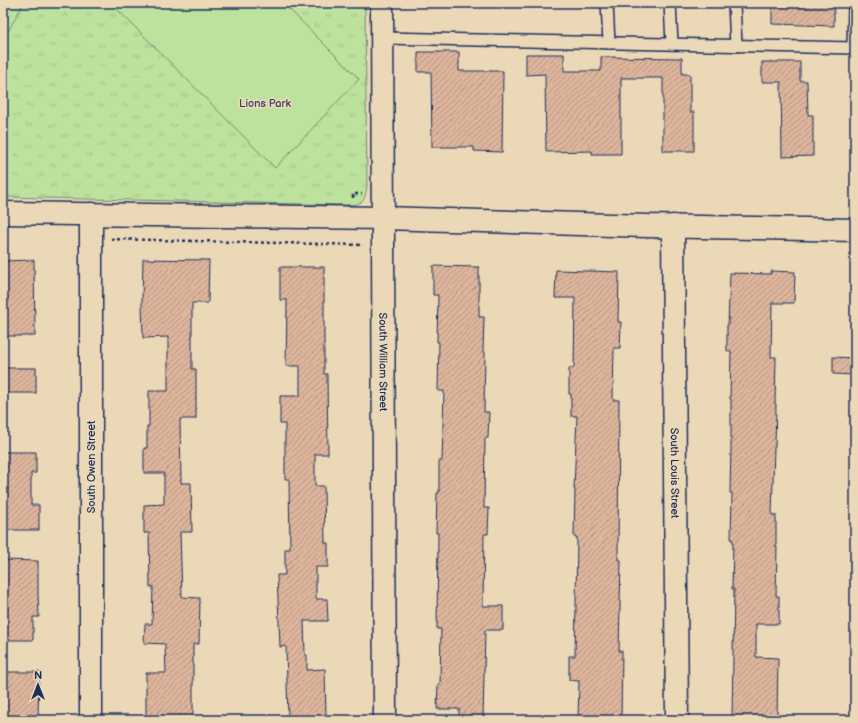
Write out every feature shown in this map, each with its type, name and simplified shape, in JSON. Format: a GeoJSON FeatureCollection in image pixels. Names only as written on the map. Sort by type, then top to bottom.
{"type":"FeatureCollection","features":[{"type":"Feature","properties":{"kind":"street","name":"South William Street"},"geometry":{"type":"LineString","coordinates":[[382,3],[385,720]]}},
{"type":"Feature","properties":{"kind":"street"},"geometry":{"type":"LineString","coordinates":[[3,213],[383,218],[855,230]]}},
{"type":"Feature","properties":{"kind":"street","name":"South Owen Street"},"geometry":{"type":"LineString","coordinates":[[91,214],[91,720]]}},
{"type":"Feature","properties":{"kind":"street","name":"South Louis Street"},"geometry":{"type":"LineString","coordinates":[[673,226],[677,720]]}},
{"type":"Feature","properties":{"kind":"lane"},"geometry":{"type":"LineString","coordinates":[[607,3],[608,43]]}},
{"type":"Feature","properties":{"kind":"lane"},"geometry":{"type":"LineString","coordinates":[[670,3],[672,44]]}},
{"type":"Feature","properties":{"kind":"lane"},"geometry":{"type":"LineString","coordinates":[[734,3],[736,46]]}},
{"type":"Feature","properties":{"kind":"lane"},"geometry":{"type":"LineString","coordinates":[[382,38],[854,48],[854,3]]}},
{"type":"Feature","properties":{"kind":"path"},"geometry":{"type":"LineString","coordinates":[[104,239],[366,245]]}},
{"type":"Feature","properties":{"kind":"green space","name":"Lions Park"},"geometry":{"type":"Polygon","coordinates":[[[3,3],[365,3],[367,187],[365,197],[359,203],[346,205],[3,197],[3,3]]]}},
{"type":"Feature","properties":{"kind":"green space"},"geometry":{"type":"Polygon","coordinates":[[[3,3],[24,3],[8,31],[3,28],[3,3]]]}},
{"type":"Feature","properties":{"kind":"green space"},"geometry":{"type":"Polygon","coordinates":[[[111,3],[283,3],[359,79],[275,168],[111,3]]]}},
{"type":"Feature","properties":{"kind":"building"},"geometry":{"type":"Polygon","coordinates":[[[772,3],[834,3],[834,26],[772,24],[772,3]]]}},
{"type":"Feature","properties":{"kind":"building"},"geometry":{"type":"Polygon","coordinates":[[[418,52],[459,52],[459,71],[503,71],[502,152],[474,151],[474,147],[432,147],[431,72],[418,72],[418,52]]]}},
{"type":"Feature","properties":{"kind":"building"},"geometry":{"type":"Polygon","coordinates":[[[526,54],[564,54],[564,71],[601,71],[601,57],[682,58],[682,74],[690,74],[690,112],[694,112],[694,151],[663,151],[663,78],[621,78],[621,154],[592,154],[592,151],[546,152],[545,74],[526,75],[526,54]]]}},
{"type":"Feature","properties":{"kind":"building"},"geometry":{"type":"Polygon","coordinates":[[[762,62],[800,62],[800,81],[807,81],[808,115],[813,115],[813,156],[782,157],[781,82],[762,82],[762,62]]]}},
{"type":"Feature","properties":{"kind":"building"},"geometry":{"type":"Polygon","coordinates":[[[143,259],[209,260],[208,303],[192,303],[192,369],[196,369],[196,419],[180,419],[181,483],[191,483],[192,532],[180,532],[182,597],[200,598],[199,644],[193,644],[193,720],[146,720],[146,673],[166,673],[165,644],[144,643],[145,624],[152,624],[153,586],[150,587],[149,533],[144,533],[144,505],[164,504],[164,473],[144,473],[144,448],[147,448],[147,426],[149,426],[149,391],[168,391],[168,337],[143,338],[143,259]]]}},
{"type":"Feature","properties":{"kind":"building"},"geometry":{"type":"Polygon","coordinates":[[[34,260],[35,336],[3,336],[3,261],[34,260]]]}},
{"type":"Feature","properties":{"kind":"building"},"geometry":{"type":"Polygon","coordinates":[[[433,266],[479,267],[479,317],[484,317],[484,412],[489,412],[488,438],[485,438],[484,508],[489,508],[488,534],[484,534],[483,606],[503,606],[503,630],[485,630],[483,720],[459,720],[459,709],[437,709],[438,684],[440,684],[441,629],[437,629],[438,533],[436,533],[437,493],[439,493],[439,461],[442,461],[444,391],[438,391],[438,295],[433,295],[433,266]]]}},
{"type":"Feature","properties":{"kind":"building"},"geometry":{"type":"Polygon","coordinates":[[[280,267],[324,267],[324,374],[327,374],[328,454],[315,454],[315,486],[324,486],[325,543],[328,543],[328,567],[316,567],[316,599],[327,599],[328,621],[304,621],[307,670],[325,669],[326,720],[288,720],[286,646],[280,647],[277,575],[285,575],[285,549],[290,549],[289,479],[285,479],[285,424],[280,424],[280,396],[300,396],[300,366],[286,366],[287,300],[280,300],[280,267]]]}},
{"type":"Feature","properties":{"kind":"building"},"geometry":{"type":"Polygon","coordinates":[[[556,270],[619,272],[618,322],[621,322],[620,348],[614,348],[613,400],[619,400],[618,560],[621,560],[619,651],[622,651],[621,720],[578,720],[579,681],[569,680],[569,656],[575,656],[576,605],[577,537],[574,537],[574,489],[577,416],[571,416],[571,394],[569,394],[569,368],[574,368],[575,298],[555,298],[556,270]]]}},
{"type":"Feature","properties":{"kind":"building"},"geometry":{"type":"Polygon","coordinates":[[[771,271],[795,272],[794,303],[772,303],[771,357],[776,357],[776,404],[772,515],[776,515],[776,596],[779,596],[779,624],[756,624],[756,657],[778,658],[777,720],[732,720],[734,589],[732,589],[732,493],[730,493],[731,351],[727,351],[730,273],[771,274],[771,271]]]}},
{"type":"Feature","properties":{"kind":"building"},"geometry":{"type":"Polygon","coordinates":[[[833,357],[855,358],[855,375],[833,374],[833,357]]]}},
{"type":"Feature","properties":{"kind":"building"},"geometry":{"type":"Polygon","coordinates":[[[3,368],[36,368],[36,393],[3,393],[3,368]]]}},
{"type":"Feature","properties":{"kind":"building"},"geometry":{"type":"Polygon","coordinates":[[[3,452],[36,452],[36,473],[31,473],[31,505],[39,505],[39,530],[3,530],[3,452]]]}},
{"type":"Feature","properties":{"kind":"building"},"geometry":{"type":"Polygon","coordinates":[[[3,560],[38,561],[39,617],[33,617],[33,640],[3,640],[3,560]]]}},
{"type":"Feature","properties":{"kind":"building"},"geometry":{"type":"Polygon","coordinates":[[[3,672],[39,672],[38,720],[3,720],[3,672]]]}}]}
